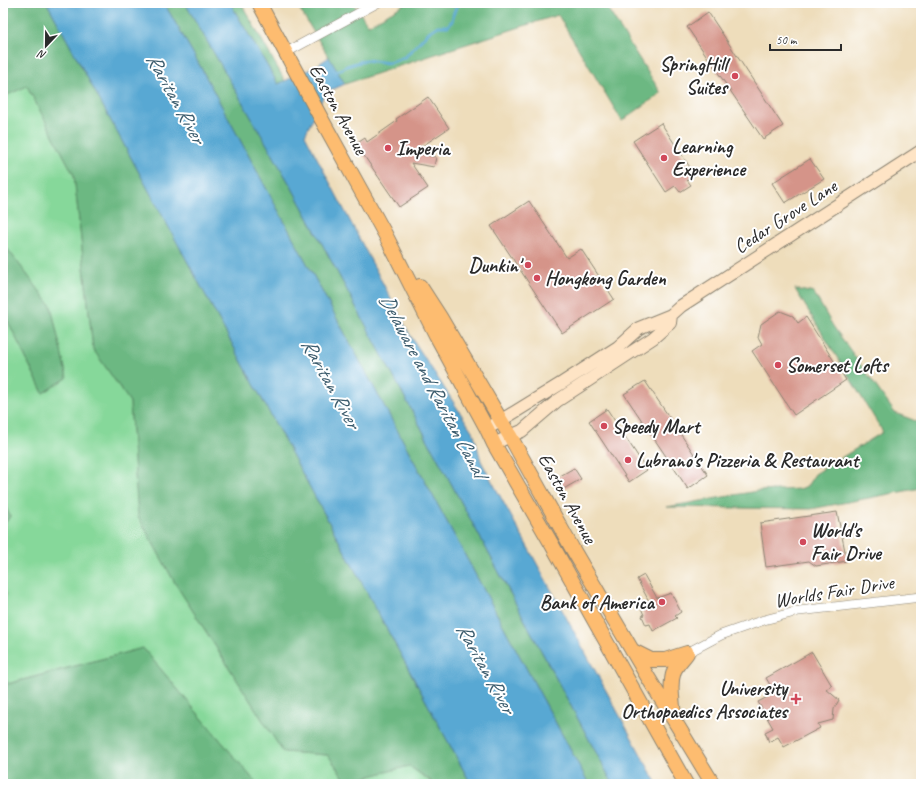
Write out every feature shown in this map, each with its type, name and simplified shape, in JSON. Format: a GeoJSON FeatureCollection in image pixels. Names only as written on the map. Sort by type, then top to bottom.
{"type":"FeatureCollection","features":[{"type":"Feature","properties":{"kind":"main road","name":"Easton Avenue"},"geometry":{"type":"LineString","coordinates":[[259,3],[385,234],[494,444],[686,784]]}},
{"type":"Feature","properties":{"kind":"main road","name":"Cedar Grove Lane"},"geometry":{"type":"LineString","coordinates":[[487,428],[618,347],[639,328],[671,315],[681,306],[921,151]]}},
{"type":"Feature","properties":{"kind":"main road","name":"Easton Avenue"},"geometry":{"type":"LineString","coordinates":[[385,234],[440,317],[510,436],[572,548],[713,784]]}},
{"type":"Feature","properties":{"kind":"main road","name":"Cedar Grove Lane"},"geometry":{"type":"LineString","coordinates":[[494,444],[522,431],[557,401],[653,338],[670,323],[671,315]]}},
{"type":"Feature","properties":{"kind":"main road"},"geometry":{"type":"LineString","coordinates":[[633,651],[651,660],[665,660],[687,653]]}},
{"type":"Feature","properties":{"kind":"main road"},"geometry":{"type":"LineString","coordinates":[[675,721],[671,685],[672,678],[678,664],[687,653]]}},
{"type":"Feature","properties":{"kind":"street"},"geometry":{"type":"LineString","coordinates":[[285,53],[370,5]]}},
{"type":"Feature","properties":{"kind":"street","name":"Worlds Fair Drive"},"geometry":{"type":"LineString","coordinates":[[687,653],[721,635],[764,620],[799,611],[921,597]]}},
{"type":"Feature","properties":{"kind":"green space"},"geometry":{"type":"Polygon","coordinates":[[[3,3],[47,3],[471,784],[428,784],[431,781],[409,766],[347,782],[328,755],[283,752],[175,583],[138,516],[130,402],[93,349],[74,175],[27,86],[3,97],[3,3]]]}},
{"type":"Feature","properties":{"kind":"green space"},"geometry":{"type":"Polygon","coordinates":[[[164,3],[185,3],[292,188],[613,784],[589,784],[194,55],[164,3]]]}},
{"type":"Feature","properties":{"kind":"green space"},"geometry":{"type":"Polygon","coordinates":[[[230,3],[241,3],[285,81],[278,84],[230,3]]]}},
{"type":"Feature","properties":{"kind":"green space"},"geometry":{"type":"Polygon","coordinates":[[[296,3],[353,3],[368,25],[407,3],[604,3],[661,93],[622,121],[558,15],[345,84],[296,3]]]}},
{"type":"Feature","properties":{"kind":"green space"},"geometry":{"type":"Polygon","coordinates":[[[27,86],[74,175],[93,349],[130,402],[138,516],[175,583],[283,752],[328,755],[347,782],[409,766],[431,782],[428,784],[257,784],[143,648],[7,684],[3,672],[3,599],[7,594],[3,591],[3,527],[10,516],[3,502],[3,311],[43,393],[67,378],[51,306],[3,243],[3,97],[27,86]]]}},
{"type":"Feature","properties":{"kind":"green space"},"geometry":{"type":"Polygon","coordinates":[[[3,243],[51,306],[67,378],[43,393],[3,311],[3,243]]]}},
{"type":"Feature","properties":{"kind":"green space"},"geometry":{"type":"Polygon","coordinates":[[[795,289],[814,293],[833,326],[895,413],[921,423],[921,488],[811,509],[667,507],[757,491],[800,489],[807,486],[815,474],[883,432],[795,289]]]}},
{"type":"Feature","properties":{"kind":"green space"},"geometry":{"type":"Polygon","coordinates":[[[3,502],[10,516],[3,527],[3,502]]]}},
{"type":"Feature","properties":{"kind":"green space"},"geometry":{"type":"Polygon","coordinates":[[[143,648],[257,784],[3,784],[3,672],[8,684],[143,648]]]}},
{"type":"Feature","properties":{"kind":"water","name":"Raritan River"},"geometry":{"type":"Polygon","coordinates":[[[47,3],[164,3],[194,55],[589,784],[471,784],[47,3]]]}},
{"type":"Feature","properties":{"kind":"water","name":"Delaware and Raritan Canal"},"geometry":{"type":"Polygon","coordinates":[[[185,3],[230,3],[278,84],[313,68],[329,57],[345,84],[325,93],[305,135],[410,335],[474,434],[481,461],[657,784],[613,784],[292,188],[185,3]]]}},
{"type":"Feature","properties":{"kind":"building","name":"SpringHill Suites"},"geometry":{"type":"Polygon","coordinates":[[[708,12],[783,126],[763,139],[687,27],[708,12]]]}},
{"type":"Feature","properties":{"kind":"building","name":"Imperia"},"geometry":{"type":"Polygon","coordinates":[[[428,97],[449,128],[412,153],[436,157],[434,167],[411,163],[428,188],[399,207],[356,144],[365,138],[367,142],[397,121],[396,119],[428,97]]]}},
{"type":"Feature","properties":{"kind":"building","name":"Learning Experience"},"geometry":{"type":"Polygon","coordinates":[[[661,123],[695,175],[687,180],[691,185],[680,192],[675,186],[666,192],[633,141],[661,123]]]}},
{"type":"Feature","properties":{"kind":"building"},"geometry":{"type":"Polygon","coordinates":[[[810,159],[824,179],[785,203],[772,183],[810,159]]]}},
{"type":"Feature","properties":{"kind":"building"},"geometry":{"type":"Polygon","coordinates":[[[529,201],[567,258],[581,249],[614,299],[562,333],[491,226],[529,201]]]}},
{"type":"Feature","properties":{"kind":"building","name":"Somerset Lofts"},"geometry":{"type":"Polygon","coordinates":[[[780,311],[793,316],[798,323],[806,317],[846,380],[794,415],[752,351],[762,344],[758,337],[761,324],[780,311]]]}},
{"type":"Feature","properties":{"kind":"building"},"geometry":{"type":"Polygon","coordinates":[[[645,381],[708,475],[688,489],[624,394],[645,381]]]}},
{"type":"Feature","properties":{"kind":"building"},"geometry":{"type":"Polygon","coordinates":[[[607,409],[647,470],[629,482],[589,421],[607,409]]]}},
{"type":"Feature","properties":{"kind":"building"},"geometry":{"type":"Polygon","coordinates":[[[574,468],[581,479],[560,491],[553,480],[574,468]]]}},
{"type":"Feature","properties":{"kind":"building","name":"World's Fair Drive"},"geometry":{"type":"Polygon","coordinates":[[[837,512],[847,561],[816,566],[809,561],[766,567],[760,523],[837,512]]]}},
{"type":"Feature","properties":{"kind":"building","name":"Bank of America"},"geometry":{"type":"Polygon","coordinates":[[[644,575],[657,598],[671,593],[681,612],[675,616],[677,618],[653,631],[650,624],[646,625],[642,616],[644,615],[641,608],[650,603],[637,579],[644,575]]]}},
{"type":"Feature","properties":{"kind":"building"},"geometry":{"type":"Polygon","coordinates":[[[812,652],[832,686],[826,689],[839,700],[834,709],[833,720],[818,724],[820,728],[784,747],[778,737],[769,742],[765,732],[773,728],[758,702],[775,693],[766,678],[812,652]]]}},
{"type":"Feature","properties":{"kind":"waterway"},"geometry":{"type":"LineString","coordinates":[[334,73],[347,66],[366,60],[389,63],[405,57],[429,32],[438,26],[448,26],[452,21],[454,12],[459,3]]}},
{"type":"Feature","properties":{"kind":"place","name":"SpringHill Suites"},"geometry":{"type":"Point","coordinates":[735,76]}},
{"type":"Feature","properties":{"kind":"place","name":"Imperia"},"geometry":{"type":"Point","coordinates":[388,148]}},
{"type":"Feature","properties":{"kind":"place","name":"Learning Experience"},"geometry":{"type":"Point","coordinates":[664,158]}},
{"type":"Feature","properties":{"kind":"place","name":"Dunkin'"},"geometry":{"type":"Point","coordinates":[528,265]}},
{"type":"Feature","properties":{"kind":"place","name":"Hongkong Garden"},"geometry":{"type":"Point","coordinates":[537,278]}},
{"type":"Feature","properties":{"kind":"place","name":"Somerset Lofts"},"geometry":{"type":"Point","coordinates":[778,365]}},
{"type":"Feature","properties":{"kind":"place","name":"Speedy Mart"},"geometry":{"type":"Point","coordinates":[604,426]}},
{"type":"Feature","properties":{"kind":"place","name":"Lubrano's Pizzeria & Restaurant"},"geometry":{"type":"Point","coordinates":[628,460]}},
{"type":"Feature","properties":{"kind":"place","name":"World's Fair Drive"},"geometry":{"type":"Point","coordinates":[803,542]}},
{"type":"Feature","properties":{"kind":"place","name":"Bank of America"},"geometry":{"type":"Point","coordinates":[662,602]}},
{"type":"Feature","properties":{"kind":"place","name":"University Orthopaedics Associates"},"geometry":{"type":"Point","coordinates":[796,699]}}]}
